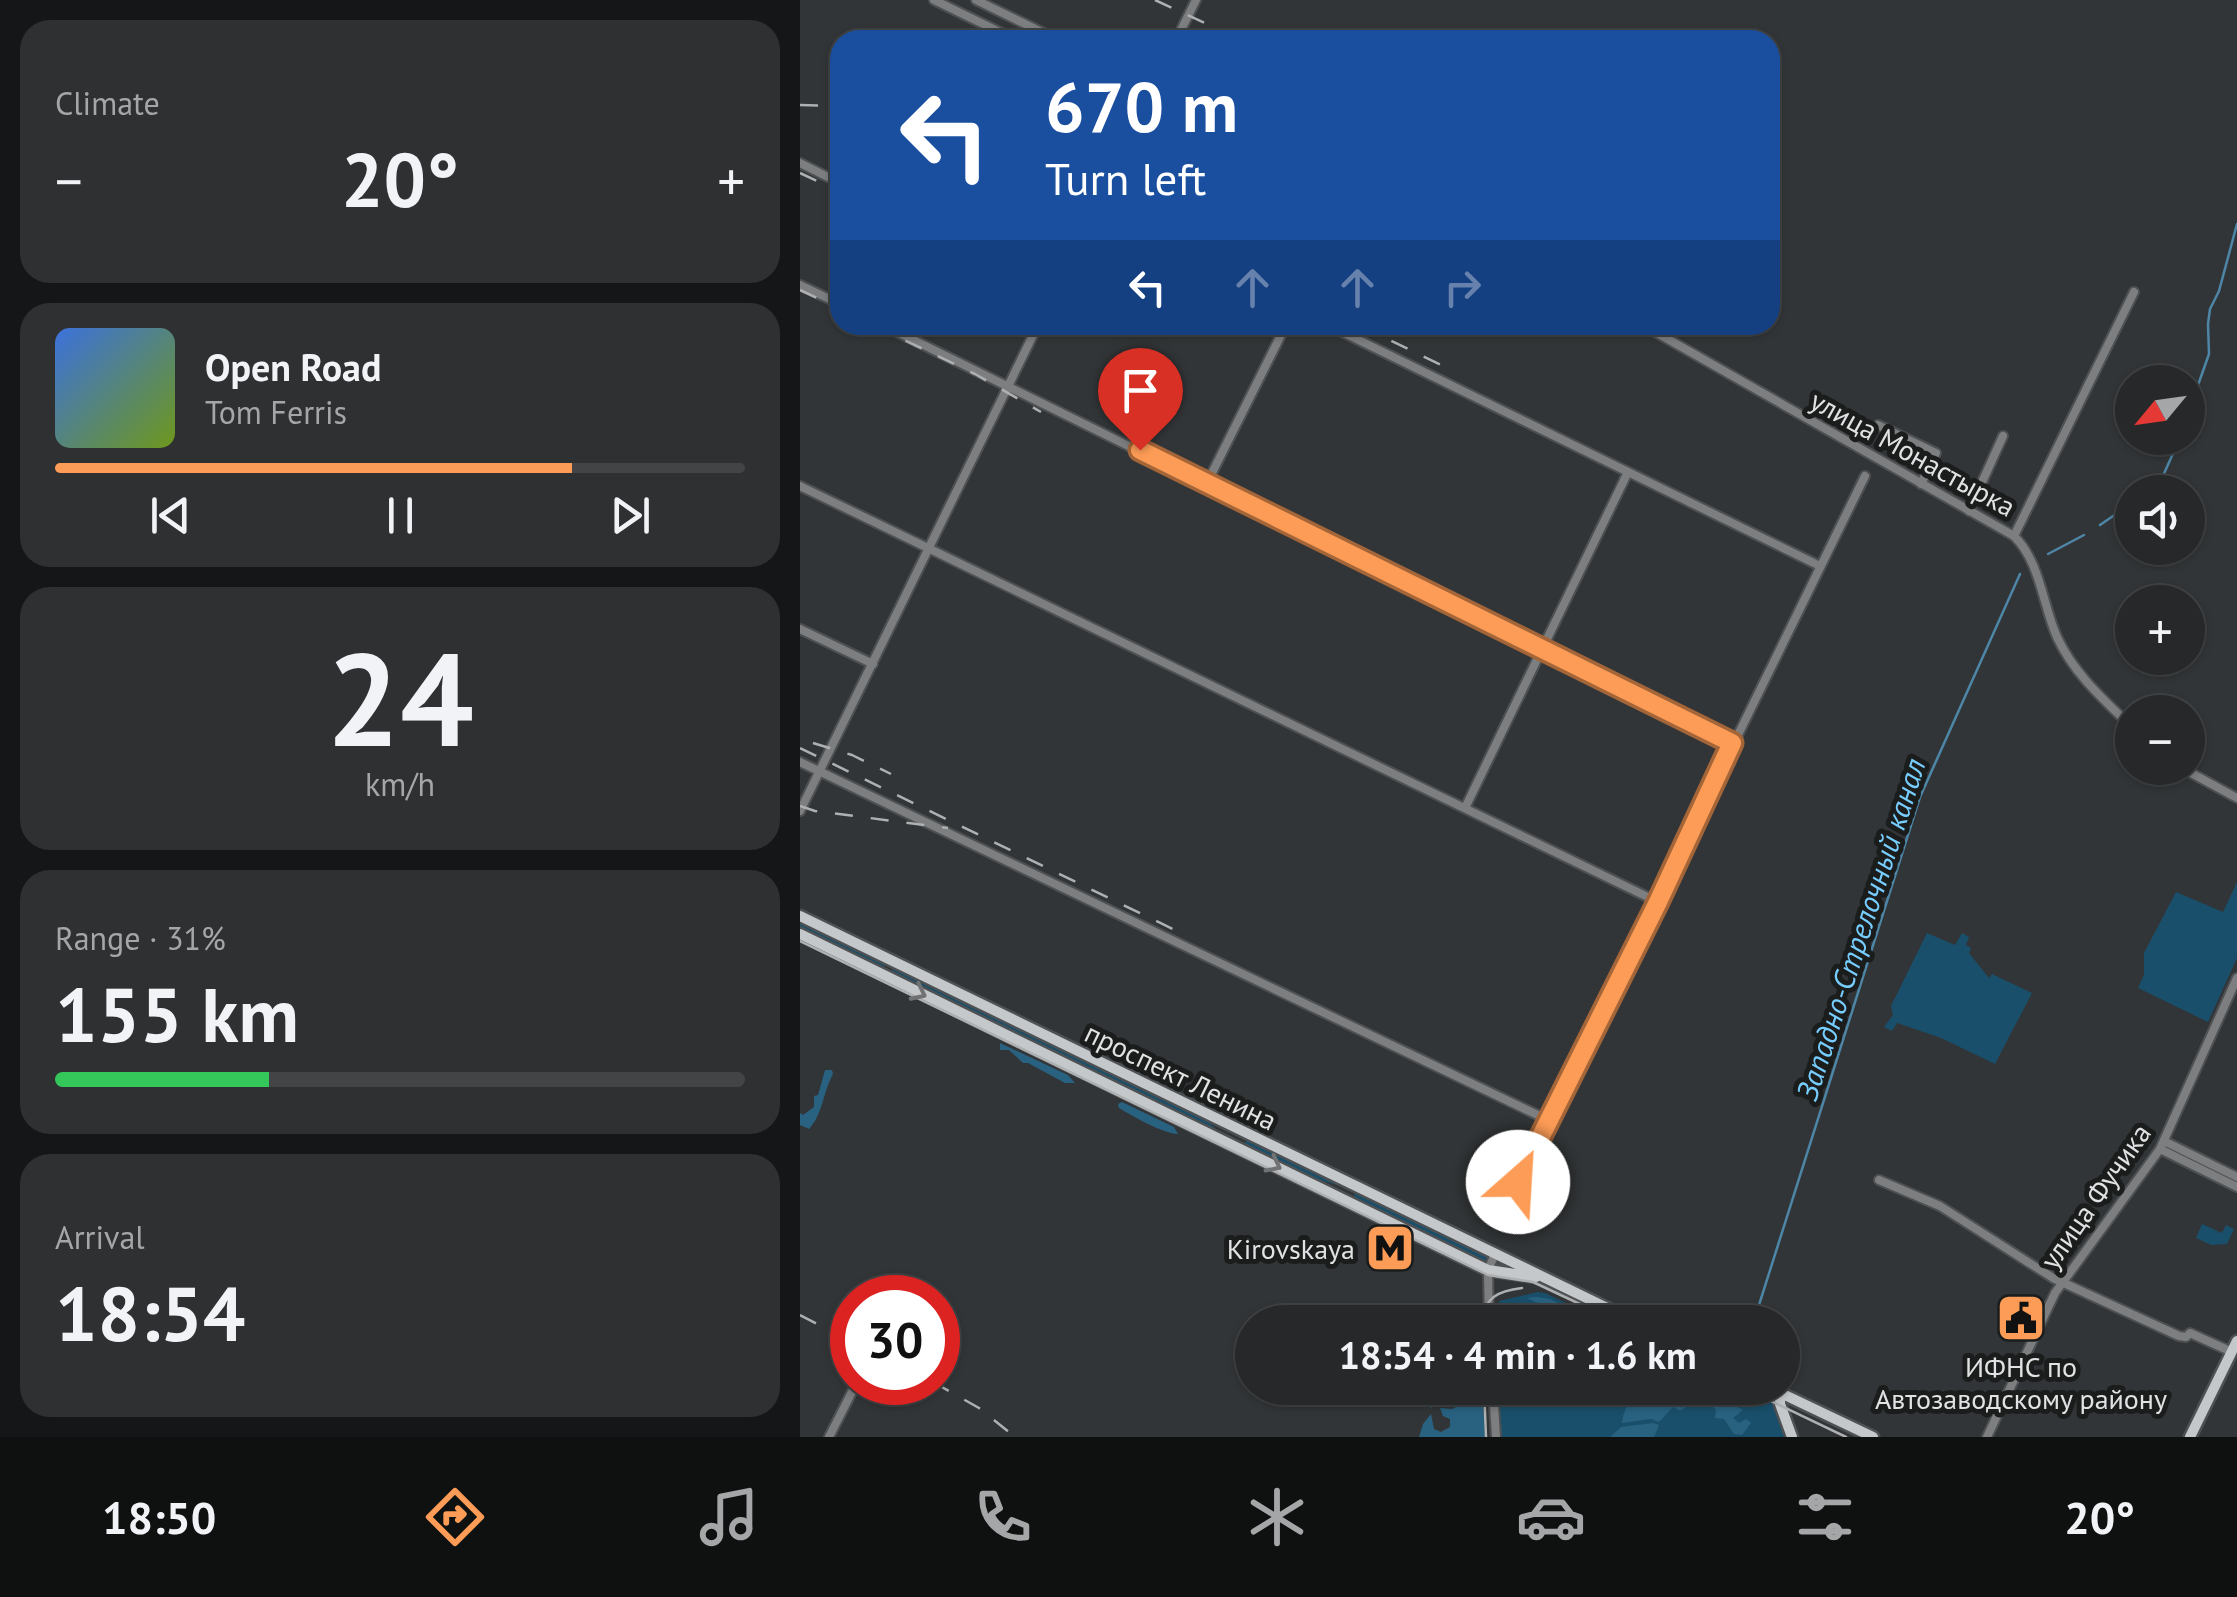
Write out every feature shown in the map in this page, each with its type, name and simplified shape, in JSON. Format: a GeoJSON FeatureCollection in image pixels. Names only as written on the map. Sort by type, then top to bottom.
{"type":"FeatureCollection","features":[{"type":"Feature","properties":{"kind":"main road","name":"проспект Ленина"},"geometry":{"type":"LineString","coordinates":[[800,916],[1600,1305]]}},
{"type":"Feature","properties":{"kind":"main road","name":"проспект Ленина"},"geometry":{"type":"LineString","coordinates":[[800,934],[1488,1270],[1542,1277]]}},
{"type":"Feature","properties":{"kind":"main road"},"geometry":{"type":"LineString","coordinates":[[884,976],[891,960]]}},
{"type":"Feature","properties":{"kind":"main road"},"geometry":{"type":"LineString","coordinates":[[1224,1140],[1233,1126]]}},
{"type":"Feature","properties":{"kind":"main road"},"geometry":{"type":"LineString","coordinates":[[1342,1198],[1349,1182]]}},
{"type":"Feature","properties":{"kind":"main road"},"geometry":{"type":"LineString","coordinates":[[2193,1437],[2235,1349]]}},
{"type":"Feature","properties":{"kind":"main road"},"geometry":{"type":"LineString","coordinates":[[1800,1402],[1873,1437]]}},
{"type":"Feature","properties":{"kind":"main road"},"geometry":{"type":"LineString","coordinates":[[1780,1405],[1792,1437]]}},
{"type":"Feature","properties":{"kind":"street"},"geometry":{"type":"LineString","coordinates":[[934,0],[996,30]]}},
{"type":"Feature","properties":{"kind":"street"},"geometry":{"type":"LineString","coordinates":[[976,0],[1038,30]]}},
{"type":"Feature","properties":{"kind":"street"},"geometry":{"type":"LineString","coordinates":[[1181,30],[1196,0]]}},
{"type":"Feature","properties":{"kind":"street"},"geometry":{"type":"LineString","coordinates":[[800,163],[830,177]]}},
{"type":"Feature","properties":{"kind":"street"},"geometry":{"type":"LineString","coordinates":[[800,285],[830,299]]}},
{"type":"Feature","properties":{"kind":"street"},"geometry":{"type":"LineString","coordinates":[[2014,536],[2134,292]]}},
{"type":"Feature","properties":{"kind":"street"},"geometry":{"type":"LineString","coordinates":[[904,335],[1732,743]]}},
{"type":"Feature","properties":{"kind":"street"},"geometry":{"type":"LineString","coordinates":[[800,811],[1033,335]]}},
{"type":"Feature","properties":{"kind":"street"},"geometry":{"type":"LineString","coordinates":[[1206,483],[1281,335]]}},
{"type":"Feature","properties":{"kind":"street"},"geometry":{"type":"LineString","coordinates":[[1348,335],[1820,566]]}},
{"type":"Feature","properties":{"kind":"street","name":"улица Монастырка"},"geometry":{"type":"LineString","coordinates":[[1660,335],[2014,536],[2033,568],[2054,629],[2070,660],[2115,711]]}},
{"type":"Feature","properties":{"kind":"street"},"geometry":{"type":"LineString","coordinates":[[1878,425],[1936,454],[1921,484]]}},
{"type":"Feature","properties":{"kind":"street"},"geometry":{"type":"LineString","coordinates":[[1969,511],[2003,436]]}},
{"type":"Feature","properties":{"kind":"street"},"geometry":{"type":"LineString","coordinates":[[1464,808],[1628,472]]}},
{"type":"Feature","properties":{"kind":"street"},"geometry":{"type":"LineString","coordinates":[[1501,1218],[1865,476]]}},
{"type":"Feature","properties":{"kind":"street"},"geometry":{"type":"LineString","coordinates":[[800,486],[1658,902]]}},
{"type":"Feature","properties":{"kind":"street"},"geometry":{"type":"LineString","coordinates":[[800,629],[873,664]]}},
{"type":"Feature","properties":{"kind":"street"},"geometry":{"type":"LineString","coordinates":[[800,762],[1548,1120]]}},
{"type":"Feature","properties":{"kind":"street"},"geometry":{"type":"LineString","coordinates":[[2205,781],[2237,798]]}},
{"type":"Feature","properties":{"kind":"street","name":"улица Фучика"},"geometry":{"type":"LineString","coordinates":[[1987,1437],[2063,1282],[2162,1145],[2237,978]]}},
{"type":"Feature","properties":{"kind":"street"},"geometry":{"type":"LineString","coordinates":[[2162,1145],[2237,1177]]}},
{"type":"Feature","properties":{"kind":"street"},"geometry":{"type":"LineString","coordinates":[[2162,1145],[2237,1187]]}},
{"type":"Feature","properties":{"kind":"street"},"geometry":{"type":"LineString","coordinates":[[1879,1180],[1940,1206],[2063,1282],[2179,1336],[2190,1333],[2235,1349]]}},
{"type":"Feature","properties":{"kind":"street"},"geometry":{"type":"LineString","coordinates":[[1489,1305],[1488,1270],[1495,1254]]}},
{"type":"Feature","properties":{"kind":"street"},"geometry":{"type":"LineString","coordinates":[[828,1437],[845,1405]]}},
{"type":"Feature","properties":{"kind":"street"},"geometry":{"type":"LineString","coordinates":[[1494,1405],[1496,1437]]}},
{"type":"Feature","properties":{"kind":"shaded area"},"geometry":{"type":"Polygon","coordinates":[[[2237,882],[2237,958],[2208,1022],[2138,988],[2144,975],[2144,953],[2176,892],[2223,912],[2237,882]]]}},
{"type":"Feature","properties":{"kind":"shaded area"},"geometry":{"type":"Polygon","coordinates":[[[800,920],[885,962],[885,966],[880,968],[800,931],[800,920]]]}},
{"type":"Feature","properties":{"kind":"shaded area"},"geometry":{"type":"Polygon","coordinates":[[[1927,933],[1955,945],[1962,933],[1969,937],[1969,953],[1989,978],[1992,974],[2032,993],[1995,1064],[1941,1038],[1897,1023],[1892,1031],[1884,1027],[1893,1015],[1891,1006],[1927,933]]]}},
{"type":"Feature","properties":{"kind":"shaded area"},"geometry":{"type":"Polygon","coordinates":[[[896,967],[1199,1113],[1216,1129],[893,975],[891,971],[896,967]]]}},
{"type":"Feature","properties":{"kind":"shaded area"},"geometry":{"type":"Polygon","coordinates":[[[1000,1043],[1068,1075],[1075,1083],[1065,1083],[1023,1063],[1009,1050],[1000,1050],[1000,1043]]]}},
{"type":"Feature","properties":{"kind":"shaded area"},"geometry":{"type":"Polygon","coordinates":[[[825,1070],[832,1070],[833,1074],[809,1129],[800,1125],[800,1113],[803,1115],[814,1107],[814,1096],[818,1095],[825,1070]]]}},
{"type":"Feature","properties":{"kind":"shaded area"},"geometry":{"type":"Polygon","coordinates":[[[1122,1102],[1174,1127],[1178,1134],[1119,1108],[1122,1102]]]}},
{"type":"Feature","properties":{"kind":"shaded area"},"geometry":{"type":"Polygon","coordinates":[[[1247,1137],[1340,1186],[1303,1175],[1244,1146],[1247,1137]]]}},
{"type":"Feature","properties":{"kind":"shaded area"},"geometry":{"type":"Polygon","coordinates":[[[1354,1193],[1489,1255],[1485,1263],[1474,1259],[1355,1201],[1354,1193]]]}},
{"type":"Feature","properties":{"kind":"shaded area"},"geometry":{"type":"Polygon","coordinates":[[[2202,1224],[2222,1233],[2226,1225],[2234,1229],[2227,1244],[2211,1245],[2196,1238],[2202,1224]]]}},
{"type":"Feature","properties":{"kind":"shaded area"},"geometry":{"type":"Polygon","coordinates":[[[1538,1292],[1570,1305],[1499,1305],[1499,1301],[1538,1292]]]}},
{"type":"Feature","properties":{"kind":"shaded area"},"geometry":{"type":"Polygon","coordinates":[[[1527,1298],[1550,1299],[1562,1305],[1542,1305],[1527,1298]]]}},
{"type":"Feature","properties":{"kind":"shaded area"},"geometry":{"type":"Polygon","coordinates":[[[1483,1405],[1485,1437],[1419,1437],[1431,1414],[1434,1429],[1441,1432],[1450,1427],[1450,1419],[1443,1416],[1440,1408],[1483,1405]]]}},
{"type":"Feature","properties":{"kind":"shaded area"},"geometry":{"type":"Polygon","coordinates":[[[1499,1405],[1775,1405],[1787,1437],[1501,1437],[1499,1405]]]}},
{"type":"Feature","properties":{"kind":"shaded area"},"geometry":{"type":"Polygon","coordinates":[[[1628,1405],[1689,1405],[1680,1411],[1673,1407],[1659,1422],[1651,1419],[1622,1423],[1628,1405]]]}},
{"type":"Feature","properties":{"kind":"shaded area"},"geometry":{"type":"Polygon","coordinates":[[[1711,1405],[1734,1405],[1743,1410],[1733,1418],[1739,1423],[1746,1419],[1751,1423],[1742,1435],[1734,1434],[1724,1419],[1715,1418],[1716,1410],[1711,1405]]]}},
{"type":"Feature","properties":{"kind":"shaded area"},"geometry":{"type":"Polygon","coordinates":[[[1659,1425],[1654,1437],[1610,1437],[1621,1427],[1659,1425]]]}},
{"type":"Feature","properties":{"kind":"waterway","name":"Западно-Стрелочный канал"},"geometry":{"type":"LineString","coordinates":[[2205,365],[2210,309],[2219,291],[2237,224]]}},
{"type":"Feature","properties":{"kind":"waterway","name":"Западно-Стрелочный канал"},"geometry":{"type":"LineString","coordinates":[[2163,475],[2172,455]]}},
{"type":"Feature","properties":{"kind":"waterway","name":"Западно-Стрелочный канал"},"geometry":{"type":"LineString","coordinates":[[2100,525],[2115,515]]}},
{"type":"Feature","properties":{"kind":"waterway","name":"Западно-Стрелочный канал"},"geometry":{"type":"LineString","coordinates":[[2048,554],[2084,535]]}},
{"type":"Feature","properties":{"kind":"waterway","name":"Западно-Стрелочный канал"},"geometry":{"type":"LineString","coordinates":[[1759,1305],[1920,797],[2020,574]]}},
{"type":"Feature","properties":{"kind":"tram line"},"geometry":{"type":"LineString","coordinates":[[800,941],[1488,1275],[1533,1282],[1582,1305]]}},
{"type":"Feature","properties":{"kind":"tram line"},"geometry":{"type":"LineString","coordinates":[[1488,1305],[1506,1291],[1522,1288]]}},
{"type":"Feature","properties":{"kind":"tram line"},"geometry":{"type":"LineString","coordinates":[[1485,1405],[1486,1437]]}},
{"type":"Feature","properties":{"kind":"tram line"},"geometry":{"type":"LineString","coordinates":[[1779,1405],[1846,1437]]}},
{"type":"Feature","properties":{"kind":"railway"},"geometry":{"type":"LineString","coordinates":[[1155,0],[1220,30]]}},
{"type":"Feature","properties":{"kind":"railway"},"geometry":{"type":"LineString","coordinates":[[800,105],[830,106]]}},
{"type":"Feature","properties":{"kind":"railway"},"geometry":{"type":"LineString","coordinates":[[800,173],[830,187]]}},
{"type":"Feature","properties":{"kind":"railway"},"geometry":{"type":"LineString","coordinates":[[800,290],[830,304]]}},
{"type":"Feature","properties":{"kind":"railway"},"geometry":{"type":"LineString","coordinates":[[894,335],[975,374],[1041,412]]}},
{"type":"Feature","properties":{"kind":"railway"},"geometry":{"type":"LineString","coordinates":[[1379,335],[1445,367]]}},
{"type":"Feature","properties":{"kind":"railway"},"geometry":{"type":"LineString","coordinates":[[813,743],[852,755],[891,774]]}},
{"type":"Feature","properties":{"kind":"railway"},"geometry":{"type":"LineString","coordinates":[[800,748],[1183,934]]}},
{"type":"Feature","properties":{"kind":"railway"},"geometry":{"type":"LineString","coordinates":[[800,806],[948,828]]}},
{"type":"Feature","properties":{"kind":"railway"},"geometry":{"type":"LineString","coordinates":[[800,1315],[830,1331]]}},
{"type":"Feature","properties":{"kind":"railway"},"geometry":{"type":"LineString","coordinates":[[960,1397],[1015,1437]]}},
{"type":"Feature","properties":{"kind":"place","name":"Kirovskaya"},"geometry":{"type":"Point","coordinates":[1390,1248]}},
{"type":"Feature","properties":{"kind":"place","name":"ИФНС по Автозаводскому району"},"geometry":{"type":"Point","coordinates":[2021,1318]}},
{"type":"Feature","properties":{"kind":"route"},"geometry":{"type":"LineString","coordinates":[[1140,450],[1732,743],[1658,902],[1518,1182]]}}]}
